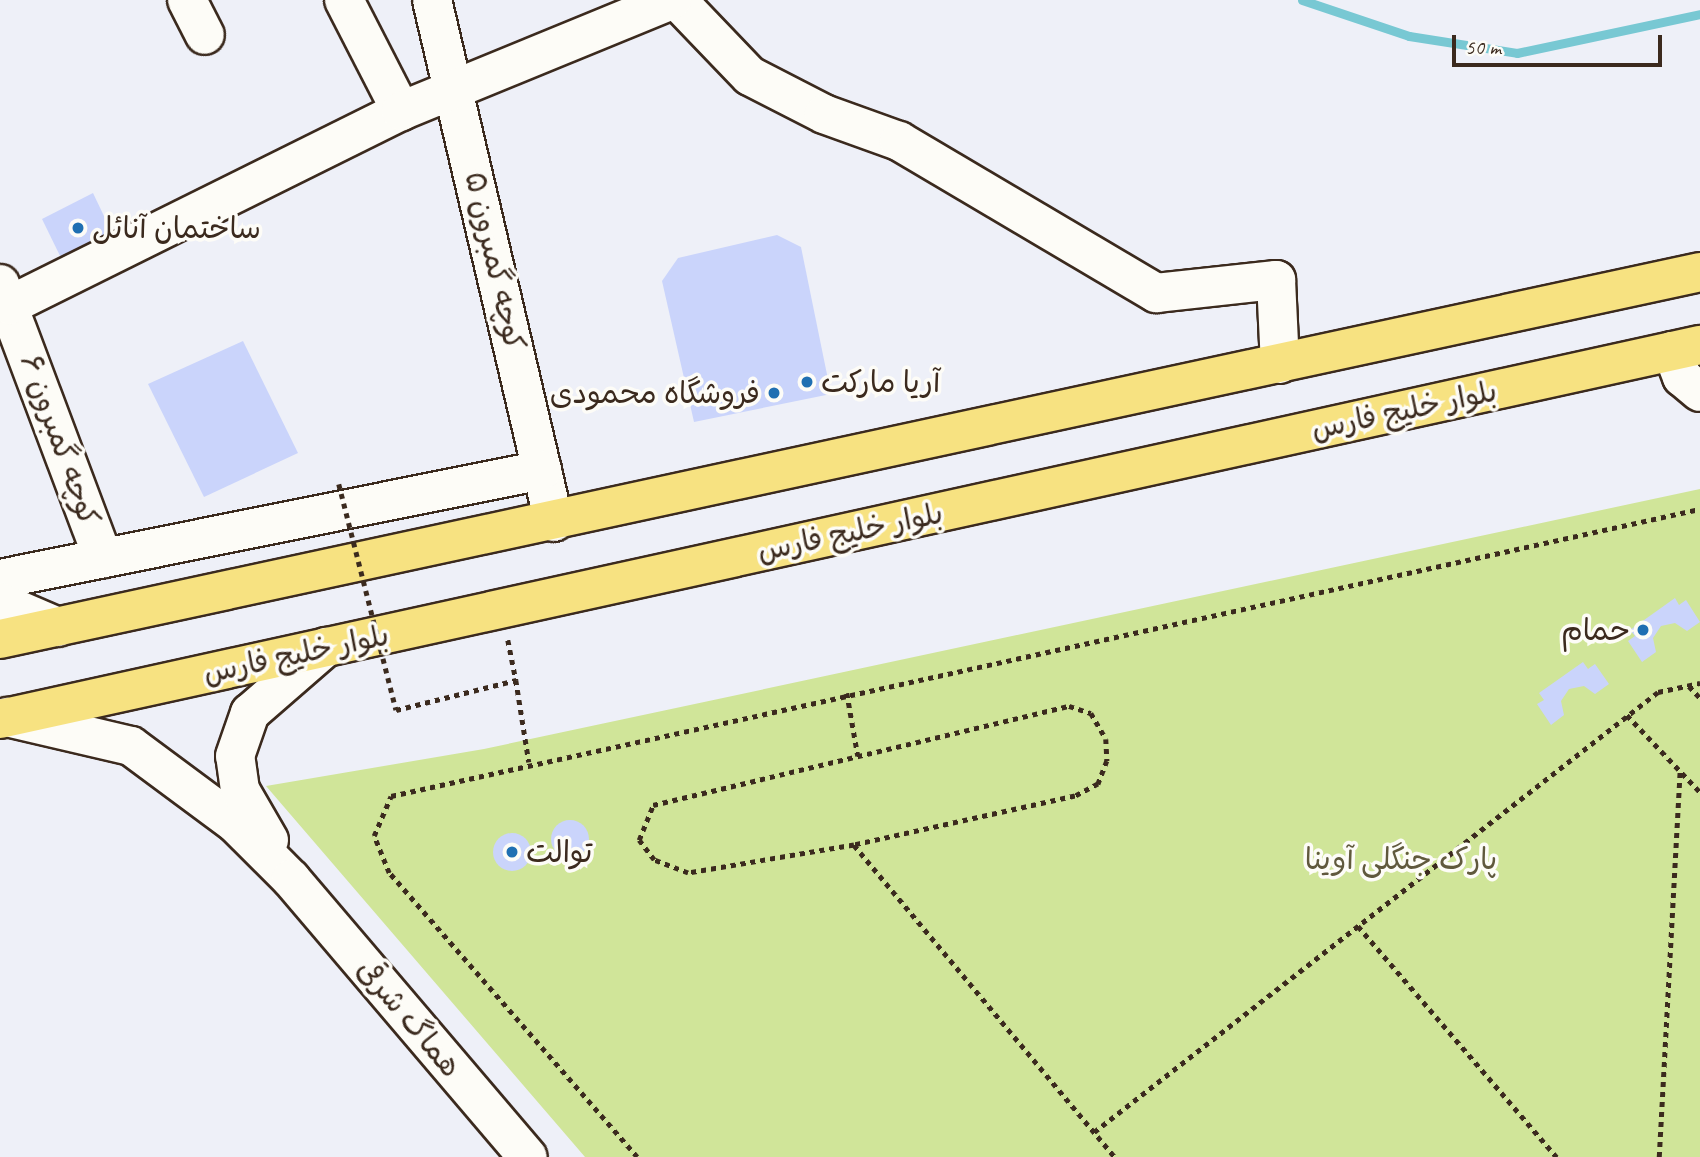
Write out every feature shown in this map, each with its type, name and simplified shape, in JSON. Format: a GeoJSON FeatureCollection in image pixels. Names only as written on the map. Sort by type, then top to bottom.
{"type":"FeatureCollection","features":[{"type":"Feature","properties":{"kind":"main road"},"geometry":{"type":"LineString","coordinates":[[0,639],[554,522],[1700,272]]}},
{"type":"Feature","properties":{"kind":"main road","name":"بلوار خلیج فارس"},"geometry":{"type":"LineString","coordinates":[[3,718],[1686,348]]}},
{"type":"Feature","properties":{"kind":"street"},"geometry":{"type":"LineString","coordinates":[[187,0],[205,35]]}},
{"type":"Feature","properties":{"kind":"street"},"geometry":{"type":"LineString","coordinates":[[344,0],[401,111]]}},
{"type":"Feature","properties":{"kind":"street","name":"کوچه گمبرون ۵"},"geometry":{"type":"LineString","coordinates":[[432,0],[457,92],[554,522]]}},
{"type":"Feature","properties":{"kind":"street"},"geometry":{"type":"LineString","coordinates":[[5,294],[401,111],[457,92],[674,0],[750,76],[824,114],[900,141],[1156,293],[1276,280],[1280,364]]}},
{"type":"Feature","properties":{"kind":"street","name":"کوچه گمبرون ۶"},"geometry":{"type":"LineString","coordinates":[[5,294],[103,558]]}},
{"type":"Feature","properties":{"kind":"street"},"geometry":{"type":"LineString","coordinates":[[1686,348],[1682,377],[1700,392]]}},
{"type":"Feature","properties":{"kind":"street"},"geometry":{"type":"LineString","coordinates":[[0,579],[542,470]]}},
{"type":"Feature","properties":{"kind":"street"},"geometry":{"type":"LineString","coordinates":[[0,602],[58,627]]}},
{"type":"Feature","properties":{"kind":"street","name":"هماگ شرقی"},"geometry":{"type":"LineString","coordinates":[[291,878],[240,790],[235,756],[250,713],[326,648]]}},
{"type":"Feature","properties":{"kind":"street","name":"هماگ شرقی"},"geometry":{"type":"LineString","coordinates":[[3,718],[55,725],[131,746],[218,809],[291,878],[528,1157]]}},
{"type":"Feature","properties":{"kind":"path"},"geometry":{"type":"LineString","coordinates":[[340,484],[396,710],[516,680]]}},
{"type":"Feature","properties":{"kind":"path"},"geometry":{"type":"LineString","coordinates":[[637,1157],[389,873],[378,852],[377,821],[391,796],[529,762],[1700,509]]}},
{"type":"Feature","properties":{"kind":"path"},"geometry":{"type":"LineString","coordinates":[[501,609],[529,762]]}},
{"type":"Feature","properties":{"kind":"path"},"geometry":{"type":"LineString","coordinates":[[1094,1132],[1658,692],[1700,683]]}},
{"type":"Feature","properties":{"kind":"path"},"geometry":{"type":"LineString","coordinates":[[1689,685],[1700,698]]}},
{"type":"Feature","properties":{"kind":"path"},"geometry":{"type":"LineString","coordinates":[[847,693],[858,756]]}},
{"type":"Feature","properties":{"kind":"path"},"geometry":{"type":"LineString","coordinates":[[1069,706],[1100,724],[1107,761],[1098,784],[1075,796],[854,845],[688,873],[654,860],[639,840],[653,805],[1069,706]]}},
{"type":"Feature","properties":{"kind":"path"},"geometry":{"type":"LineString","coordinates":[[1627,715],[1700,792]]}},
{"type":"Feature","properties":{"kind":"path"},"geometry":{"type":"LineString","coordinates":[[1659,1157],[1680,771]]}},
{"type":"Feature","properties":{"kind":"path"},"geometry":{"type":"LineString","coordinates":[[854,845],[1115,1157]]}},
{"type":"Feature","properties":{"kind":"path"},"geometry":{"type":"LineString","coordinates":[[1358,926],[1557,1157]]}},
{"type":"Feature","properties":{"kind":"green space","name":"پارک جنگلی آوینا"},"geometry":{"type":"Polygon","coordinates":[[[1700,489],[1700,1157],[585,1157],[266,786],[484,749],[1700,489]]]}},
{"type":"Feature","properties":{"kind":"building","name":"ساختمان آنائل"},"geometry":{"type":"Polygon","coordinates":[[[93,193],[114,237],[63,262],[42,219],[93,193]]]}},
{"type":"Feature","properties":{"kind":"building"},"geometry":{"type":"Polygon","coordinates":[[[777,235],[801,247],[831,394],[694,422],[662,281],[678,258],[777,235]]]}},
{"type":"Feature","properties":{"kind":"building"},"geometry":{"type":"Polygon","coordinates":[[[243,341],[298,453],[204,497],[148,384],[243,341]]]}},
{"type":"Feature","properties":{"kind":"building","name":"حمام"},"geometry":{"type":"Polygon","coordinates":[[[1675,598],[1679,605],[1686,600],[1700,622],[1687,631],[1675,623],[1661,626],[1653,638],[1656,652],[1642,662],[1628,641],[1635,636],[1630,630],[1675,598]]]}},
{"type":"Feature","properties":{"kind":"building","name":"حمام"},"geometry":{"type":"Polygon","coordinates":[[[1583,662],[1588,669],[1595,664],[1609,684],[1595,694],[1584,686],[1569,689],[1561,701],[1564,715],[1551,725],[1537,704],[1544,700],[1539,693],[1583,662]]]}},
{"type":"Feature","properties":{"kind":"building","name":"توالت"},"geometry":{"type":"Polygon","coordinates":[[[570,820],[583,826],[589,839],[583,852],[570,858],[557,852],[551,839],[557,826],[570,820]]]}},
{"type":"Feature","properties":{"kind":"building","name":"توالت"},"geometry":{"type":"Polygon","coordinates":[[[512,833],[525,839],[531,852],[525,865],[512,871],[499,865],[493,852],[499,839],[512,833]]]}},
{"type":"Feature","properties":{"kind":"waterway"},"geometry":{"type":"LineString","coordinates":[[1302,0],[1409,36],[1517,53],[1700,14]]}},
{"type":"Feature","properties":{"kind":"place","name":"ساختمان آنائل"},"geometry":{"type":"Point","coordinates":[78,228]}},
{"type":"Feature","properties":{"kind":"place","name":"آریا مارکت"},"geometry":{"type":"Point","coordinates":[807,382]}},
{"type":"Feature","properties":{"kind":"place","name":"فروشگاه محمودی"},"geometry":{"type":"Point","coordinates":[774,393]}},
{"type":"Feature","properties":{"kind":"place","name":"حمام"},"geometry":{"type":"Point","coordinates":[1643,630]}},
{"type":"Feature","properties":{"kind":"place","name":"توالت"},"geometry":{"type":"Point","coordinates":[512,852]}}]}
